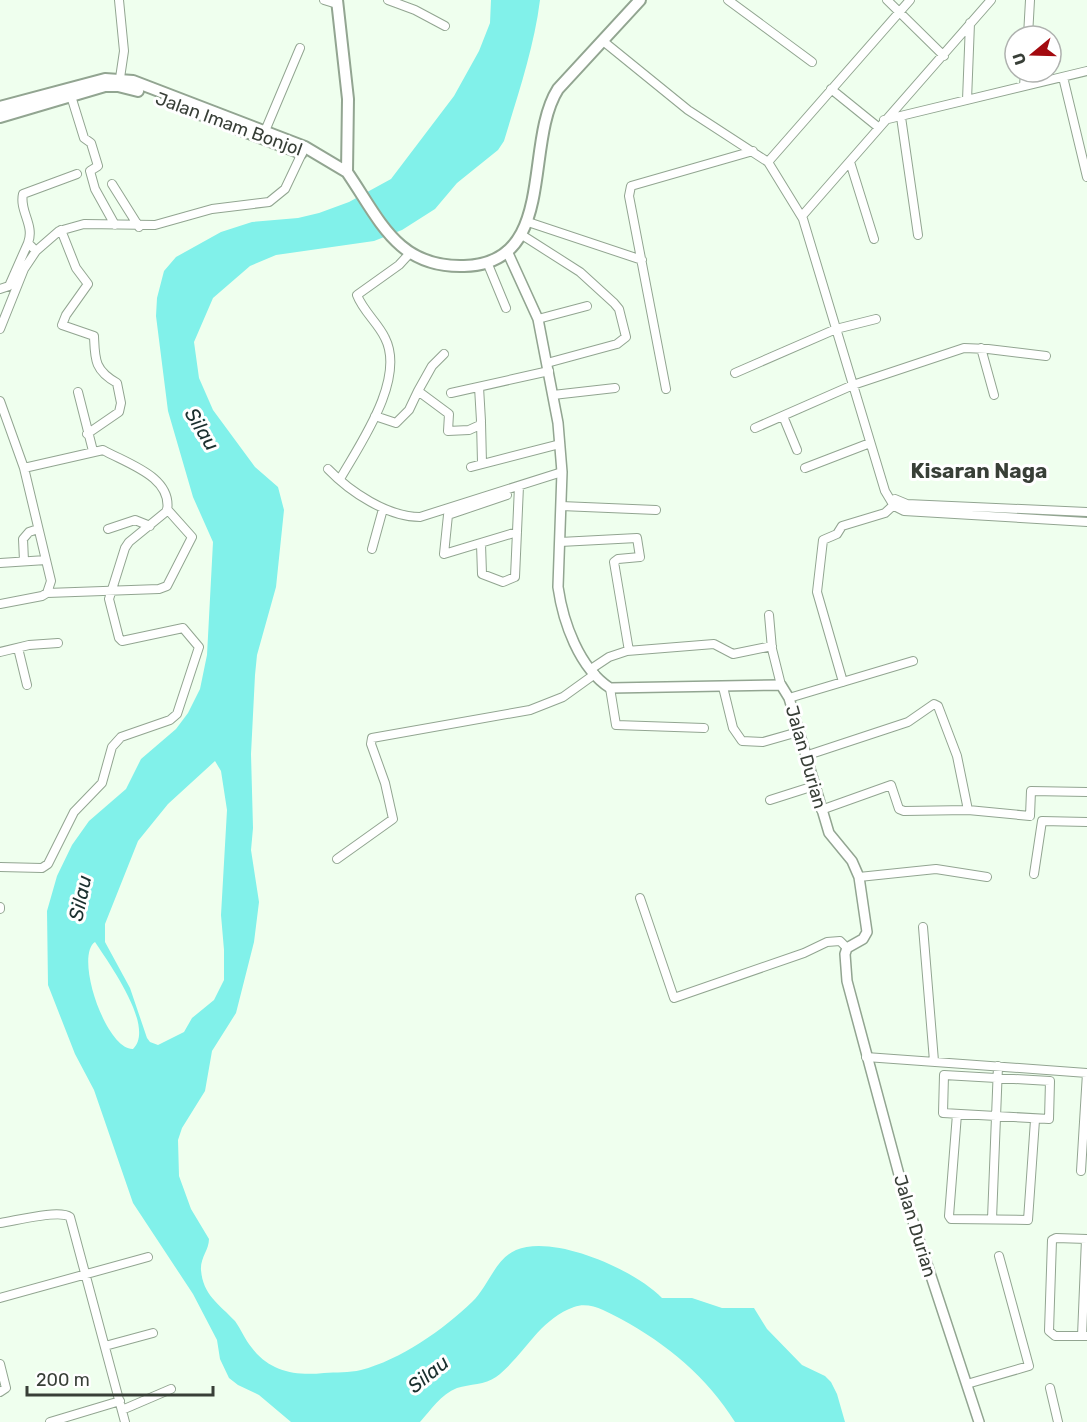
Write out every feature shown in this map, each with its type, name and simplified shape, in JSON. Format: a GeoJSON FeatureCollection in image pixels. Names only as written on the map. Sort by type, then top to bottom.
{"type":"FeatureCollection","features":[{"type":"Feature","properties":{"kind":"main road"},"geometry":{"type":"LineString","coordinates":[[337,2],[348,99],[347,172],[396,244],[426,261],[455,266],[487,262],[507,251],[522,235],[528,222],[549,104],[558,89],[640,0]]}},
{"type":"Feature","properties":{"kind":"main road","name":"Jalan Imam Bonjol"},"geometry":{"type":"LineString","coordinates":[[0,117],[8,108],[97,81],[120,78],[261,132],[347,172]]}},
{"type":"Feature","properties":{"kind":"main road","name":"Jalan Imam Bonjol"},"geometry":{"type":"LineString","coordinates":[[8,108],[71,96],[105,86],[125,87],[261,132]]}},
{"type":"Feature","properties":{"kind":"street"},"geometry":{"type":"LineString","coordinates":[[118,0],[124,51],[120,78]]}},
{"type":"Feature","properties":{"kind":"street"},"geometry":{"type":"LineString","coordinates":[[324,0],[337,2]]}},
{"type":"Feature","properties":{"kind":"street"},"geometry":{"type":"LineString","coordinates":[[388,0],[415,10],[446,26]]}},
{"type":"Feature","properties":{"kind":"street"},"geometry":{"type":"LineString","coordinates":[[728,0],[812,62]]}},
{"type":"Feature","properties":{"kind":"street"},"geometry":{"type":"LineString","coordinates":[[887,0],[944,56]]}},
{"type":"Feature","properties":{"kind":"street"},"geometry":{"type":"LineString","coordinates":[[768,162],[910,0]]}},
{"type":"Feature","properties":{"kind":"street"},"geometry":{"type":"LineString","coordinates":[[802,216],[991,0]]}},
{"type":"Feature","properties":{"kind":"street"},"geometry":{"type":"LineString","coordinates":[[1029,24],[1030,0]]}},
{"type":"Feature","properties":{"kind":"street"},"geometry":{"type":"LineString","coordinates":[[967,100],[970,23]]}},
{"type":"Feature","properties":{"kind":"street"},"geometry":{"type":"LineString","coordinates":[[603,41],[688,110],[768,162],[802,216],[886,494],[904,511],[1087,522]]}},
{"type":"Feature","properties":{"kind":"street"},"geometry":{"type":"LineString","coordinates":[[261,132],[300,48]]}},
{"type":"Feature","properties":{"kind":"street"},"geometry":{"type":"LineString","coordinates":[[1063,77],[1087,71]]}},
{"type":"Feature","properties":{"kind":"street"},"geometry":{"type":"LineString","coordinates":[[1063,81],[1087,177]]}},
{"type":"Feature","properties":{"kind":"street"},"geometry":{"type":"LineString","coordinates":[[881,124],[1032,84]]}},
{"type":"Feature","properties":{"kind":"street"},"geometry":{"type":"LineString","coordinates":[[831,89],[881,124]]}},
{"type":"Feature","properties":{"kind":"street"},"geometry":{"type":"LineString","coordinates":[[71,96],[84,138],[91,143],[94,149],[98,166],[90,171],[94,189],[115,225]]}},
{"type":"Feature","properties":{"kind":"street"},"geometry":{"type":"LineString","coordinates":[[901,117],[918,235]]}},
{"type":"Feature","properties":{"kind":"street"},"geometry":{"type":"LineString","coordinates":[[0,329],[24,269],[36,251],[61,230],[84,225],[139,227],[172,221],[212,209],[269,202],[285,189],[306,151]]}},
{"type":"Feature","properties":{"kind":"street"},"geometry":{"type":"LineString","coordinates":[[666,389],[629,196],[631,186],[753,151]]}},
{"type":"Feature","properties":{"kind":"street"},"geometry":{"type":"LineString","coordinates":[[850,162],[874,239]]}},
{"type":"Feature","properties":{"kind":"street"},"geometry":{"type":"LineString","coordinates":[[0,289],[9,286],[28,243],[31,229],[23,204],[23,194],[77,174]]}},
{"type":"Feature","properties":{"kind":"street"},"geometry":{"type":"LineString","coordinates":[[112,184],[139,227]]}},
{"type":"Feature","properties":{"kind":"street"},"geometry":{"type":"LineString","coordinates":[[528,222],[642,260]]}},
{"type":"Feature","properties":{"kind":"street"},"geometry":{"type":"LineString","coordinates":[[61,230],[76,268],[88,284],[66,315],[62,325],[94,336],[94,357],[105,376],[117,383],[122,403],[119,412],[87,434]]}},
{"type":"Feature","properties":{"kind":"street"},"geometry":{"type":"LineString","coordinates":[[451,393],[548,367],[617,344],[626,337],[619,309],[614,303],[580,272],[522,235]]}},
{"type":"Feature","properties":{"kind":"street"},"geometry":{"type":"LineString","coordinates":[[28,243],[36,251]]}},
{"type":"Feature","properties":{"kind":"street"},"geometry":{"type":"LineString","coordinates":[[507,251],[538,319],[553,395],[562,472],[558,587],[577,650],[610,688],[616,725],[704,728]]}},
{"type":"Feature","properties":{"kind":"street"},"geometry":{"type":"LineString","coordinates":[[340,479],[375,416],[389,378],[391,357],[386,339],[357,296],[399,266],[410,253]]}},
{"type":"Feature","properties":{"kind":"street"},"geometry":{"type":"LineString","coordinates":[[487,262],[506,308]]}},
{"type":"Feature","properties":{"kind":"street"},"geometry":{"type":"LineString","coordinates":[[538,319],[587,306]]}},
{"type":"Feature","properties":{"kind":"street"},"geometry":{"type":"LineString","coordinates":[[735,373],[836,329],[876,319]]}},
{"type":"Feature","properties":{"kind":"street"},"geometry":{"type":"LineString","coordinates":[[755,428],[853,385],[964,348],[1046,356]]}},
{"type":"Feature","properties":{"kind":"street"},"geometry":{"type":"LineString","coordinates":[[981,348],[994,394]]}},
{"type":"Feature","properties":{"kind":"street"},"geometry":{"type":"LineString","coordinates":[[375,416],[396,423],[409,410],[431,367],[444,354]]}},
{"type":"Feature","properties":{"kind":"street"},"geometry":{"type":"LineString","coordinates":[[478,387],[482,463]]}},
{"type":"Feature","properties":{"kind":"street"},"geometry":{"type":"LineString","coordinates":[[553,395],[615,388]]}},
{"type":"Feature","properties":{"kind":"street"},"geometry":{"type":"LineString","coordinates":[[418,391],[449,414],[448,431],[469,430],[480,425],[481,421]]}},
{"type":"Feature","properties":{"kind":"street"},"geometry":{"type":"LineString","coordinates":[[78,392],[93,451]]}},
{"type":"Feature","properties":{"kind":"street"},"geometry":{"type":"LineString","coordinates":[[0,401],[24,468],[39,529],[51,581],[47,593]]}},
{"type":"Feature","properties":{"kind":"street"},"geometry":{"type":"LineString","coordinates":[[783,416],[797,450]]}},
{"type":"Feature","properties":{"kind":"street"},"geometry":{"type":"LineString","coordinates":[[805,468],[870,442]]}},
{"type":"Feature","properties":{"kind":"street"},"geometry":{"type":"LineString","coordinates":[[471,467],[560,444]]}},
{"type":"Feature","properties":{"kind":"street"},"geometry":{"type":"LineString","coordinates":[[0,867],[46,866],[75,812],[102,783],[115,742],[121,737],[170,720],[177,714],[198,645],[183,628],[125,642],[120,640],[110,604],[127,545],[165,515],[167,509],[165,491],[159,482],[103,450],[24,468]]}},
{"type":"Feature","properties":{"kind":"street"},"geometry":{"type":"LineString","coordinates":[[328,470],[383,509],[396,515],[420,517],[519,489]]}},
{"type":"Feature","properties":{"kind":"street"},"geometry":{"type":"LineString","coordinates":[[517,532],[445,555],[448,514],[562,472]]}},
{"type":"Feature","properties":{"kind":"street"},"geometry":{"type":"LineString","coordinates":[[481,544],[482,574],[503,582],[515,577],[519,489]]}},
{"type":"Feature","properties":{"kind":"street"},"geometry":{"type":"LineString","coordinates":[[843,682],[817,592],[822,543],[825,538],[837,534],[842,526],[885,513],[896,503],[1087,512]]}},
{"type":"Feature","properties":{"kind":"street"},"geometry":{"type":"LineString","coordinates":[[561,506],[656,510]]}},
{"type":"Feature","properties":{"kind":"street"},"geometry":{"type":"LineString","coordinates":[[0,604],[47,593],[112,592],[159,589],[167,586],[192,537],[167,509]]}},
{"type":"Feature","properties":{"kind":"street"},"geometry":{"type":"LineString","coordinates":[[372,549],[383,509]]}},
{"type":"Feature","properties":{"kind":"street"},"geometry":{"type":"LineString","coordinates":[[108,529],[135,520],[150,526]]}},
{"type":"Feature","properties":{"kind":"street"},"geometry":{"type":"LineString","coordinates":[[24,561],[23,539],[29,532],[39,529]]}},
{"type":"Feature","properties":{"kind":"street"},"geometry":{"type":"LineString","coordinates":[[560,542],[637,538],[640,557],[618,559],[614,562],[629,651]]}},
{"type":"Feature","properties":{"kind":"street"},"geometry":{"type":"LineString","coordinates":[[0,563],[46,560]]}},
{"type":"Feature","properties":{"kind":"street"},"geometry":{"type":"LineString","coordinates":[[769,615],[772,646],[781,685]]}},
{"type":"Feature","properties":{"kind":"street"},"geometry":{"type":"LineString","coordinates":[[0,652],[58,643]]}},
{"type":"Feature","properties":{"kind":"street"},"geometry":{"type":"LineString","coordinates":[[337,859],[393,819],[385,783],[371,744],[372,738],[530,710],[563,697],[609,657],[629,651],[714,644],[733,654],[772,646]]}},
{"type":"Feature","properties":{"kind":"street"},"geometry":{"type":"LineString","coordinates":[[18,648],[27,685]]}},
{"type":"Feature","properties":{"kind":"street"},"geometry":{"type":"LineString","coordinates":[[789,698],[913,661]]}},
{"type":"Feature","properties":{"kind":"street","name":"Jalan Durian"},"geometry":{"type":"LineString","coordinates":[[610,688],[781,685],[789,698],[821,810],[832,839],[852,861],[859,877],[867,932],[863,939],[847,948],[845,954],[847,981],[905,1197],[979,1422]]}},
{"type":"Feature","properties":{"kind":"street"},"geometry":{"type":"LineString","coordinates":[[723,687],[733,728],[742,741],[755,743],[798,732]]}},
{"type":"Feature","properties":{"kind":"street"},"geometry":{"type":"LineString","coordinates":[[805,756],[909,722],[934,704],[938,706],[957,756],[968,810]]}},
{"type":"Feature","properties":{"kind":"street"},"geometry":{"type":"LineString","coordinates":[[821,810],[891,785],[901,810],[968,810],[1030,816]]}},
{"type":"Feature","properties":{"kind":"street"},"geometry":{"type":"LineString","coordinates":[[770,800],[814,786]]}},
{"type":"Feature","properties":{"kind":"street"},"geometry":{"type":"LineString","coordinates":[[1087,792],[1031,791],[1030,816],[1030,820],[1087,822]]}},
{"type":"Feature","properties":{"kind":"street"},"geometry":{"type":"LineString","coordinates":[[1034,874],[1042,821]]}},
{"type":"Feature","properties":{"kind":"street"},"geometry":{"type":"LineString","coordinates":[[859,877],[936,869],[987,877]]}},
{"type":"Feature","properties":{"kind":"street"},"geometry":{"type":"LineString","coordinates":[[640,898],[674,998],[827,942],[840,941],[847,948]]}},
{"type":"Feature","properties":{"kind":"street"},"geometry":{"type":"LineString","coordinates":[[923,927],[934,1062]]}},
{"type":"Feature","properties":{"kind":"street"},"geometry":{"type":"LineString","coordinates":[[866,1057],[1087,1073],[1081,1171]]}},
{"type":"Feature","properties":{"kind":"street"},"geometry":{"type":"LineString","coordinates":[[990,1219],[998,1066]]}},
{"type":"Feature","properties":{"kind":"street"},"geometry":{"type":"LineString","coordinates":[[944,1075],[1051,1082],[1049,1119],[957,1114],[942,1113],[944,1075]]}},
{"type":"Feature","properties":{"kind":"street"},"geometry":{"type":"LineString","coordinates":[[957,1114],[949,1217],[1025,1221],[1029,1219],[1035,1120]]}},
{"type":"Feature","properties":{"kind":"street"},"geometry":{"type":"LineString","coordinates":[[0,1223],[37,1216],[68,1215],[87,1275],[125,1422]]}},
{"type":"Feature","properties":{"kind":"street"},"geometry":{"type":"LineString","coordinates":[[1056,1238],[1087,1239],[1084,1336],[1055,1336],[1049,1330],[1051,1245],[1056,1238]]}},
{"type":"Feature","properties":{"kind":"street"},"geometry":{"type":"LineString","coordinates":[[967,1384],[1029,1366],[999,1256]]}},
{"type":"Feature","properties":{"kind":"street"},"geometry":{"type":"LineString","coordinates":[[0,1298],[148,1257]]}},
{"type":"Feature","properties":{"kind":"street"},"geometry":{"type":"LineString","coordinates":[[105,1346],[153,1333]]}},
{"type":"Feature","properties":{"kind":"street"},"geometry":{"type":"LineString","coordinates":[[0,1364],[6,1386],[5,1390],[0,1392]]}},
{"type":"Feature","properties":{"kind":"street"},"geometry":{"type":"LineString","coordinates":[[1050,1388],[1058,1422]]}},
{"type":"Feature","properties":{"kind":"street"},"geometry":{"type":"LineString","coordinates":[[50,1422],[121,1405],[171,1389]]}},
{"type":"Feature","properties":{"kind":"water","name":"Silau"},"geometry":{"type":"Polygon","coordinates":[[[491,0],[540,0],[525,71],[504,141],[498,150],[457,183],[435,209],[402,230],[374,241],[276,255],[250,266],[213,298],[194,342],[199,378],[213,410],[255,467],[278,487],[284,510],[276,587],[257,655],[255,675],[251,754],[253,828],[251,850],[259,902],[254,942],[236,1013],[212,1051],[205,1091],[182,1128],[178,1140],[179,1176],[191,1209],[209,1239],[201,1266],[202,1279],[208,1293],[235,1321],[250,1345],[267,1362],[284,1371],[294,1373],[347,1372],[361,1370],[391,1359],[420,1343],[448,1323],[478,1296],[497,1266],[516,1250],[532,1246],[572,1251],[614,1266],[650,1287],[662,1298],[692,1298],[722,1308],[754,1308],[767,1329],[802,1365],[825,1376],[831,1382],[845,1422],[735,1422],[712,1390],[670,1351],[621,1319],[586,1305],[574,1307],[551,1320],[496,1377],[487,1382],[457,1388],[446,1394],[420,1422],[291,1422],[259,1395],[229,1378],[220,1359],[217,1340],[193,1294],[133,1203],[94,1090],[75,1054],[48,985],[47,911],[57,876],[72,845],[89,821],[126,789],[141,759],[176,729],[188,713],[200,689],[207,655],[213,542],[193,497],[168,411],[156,316],[157,298],[164,271],[176,257],[221,232],[252,222],[298,218],[319,213],[349,202],[391,179],[454,96],[479,51],[490,23],[491,0]],[[215,761],[168,804],[138,841],[105,924],[105,942],[130,988],[147,1038],[158,1045],[184,1032],[192,1018],[214,1000],[224,980],[221,915],[227,810],[221,771],[215,761]],[[95,942],[89,951],[88,965],[96,1001],[113,1035],[123,1045],[133,1049],[139,1039],[139,1026],[135,1011],[119,979],[95,942]]]}},
{"type":"Feature","properties":{"kind":"district","name":"Kisaran Naga"},"geometry":{"type":"Point","coordinates":[979,471]}}]}
